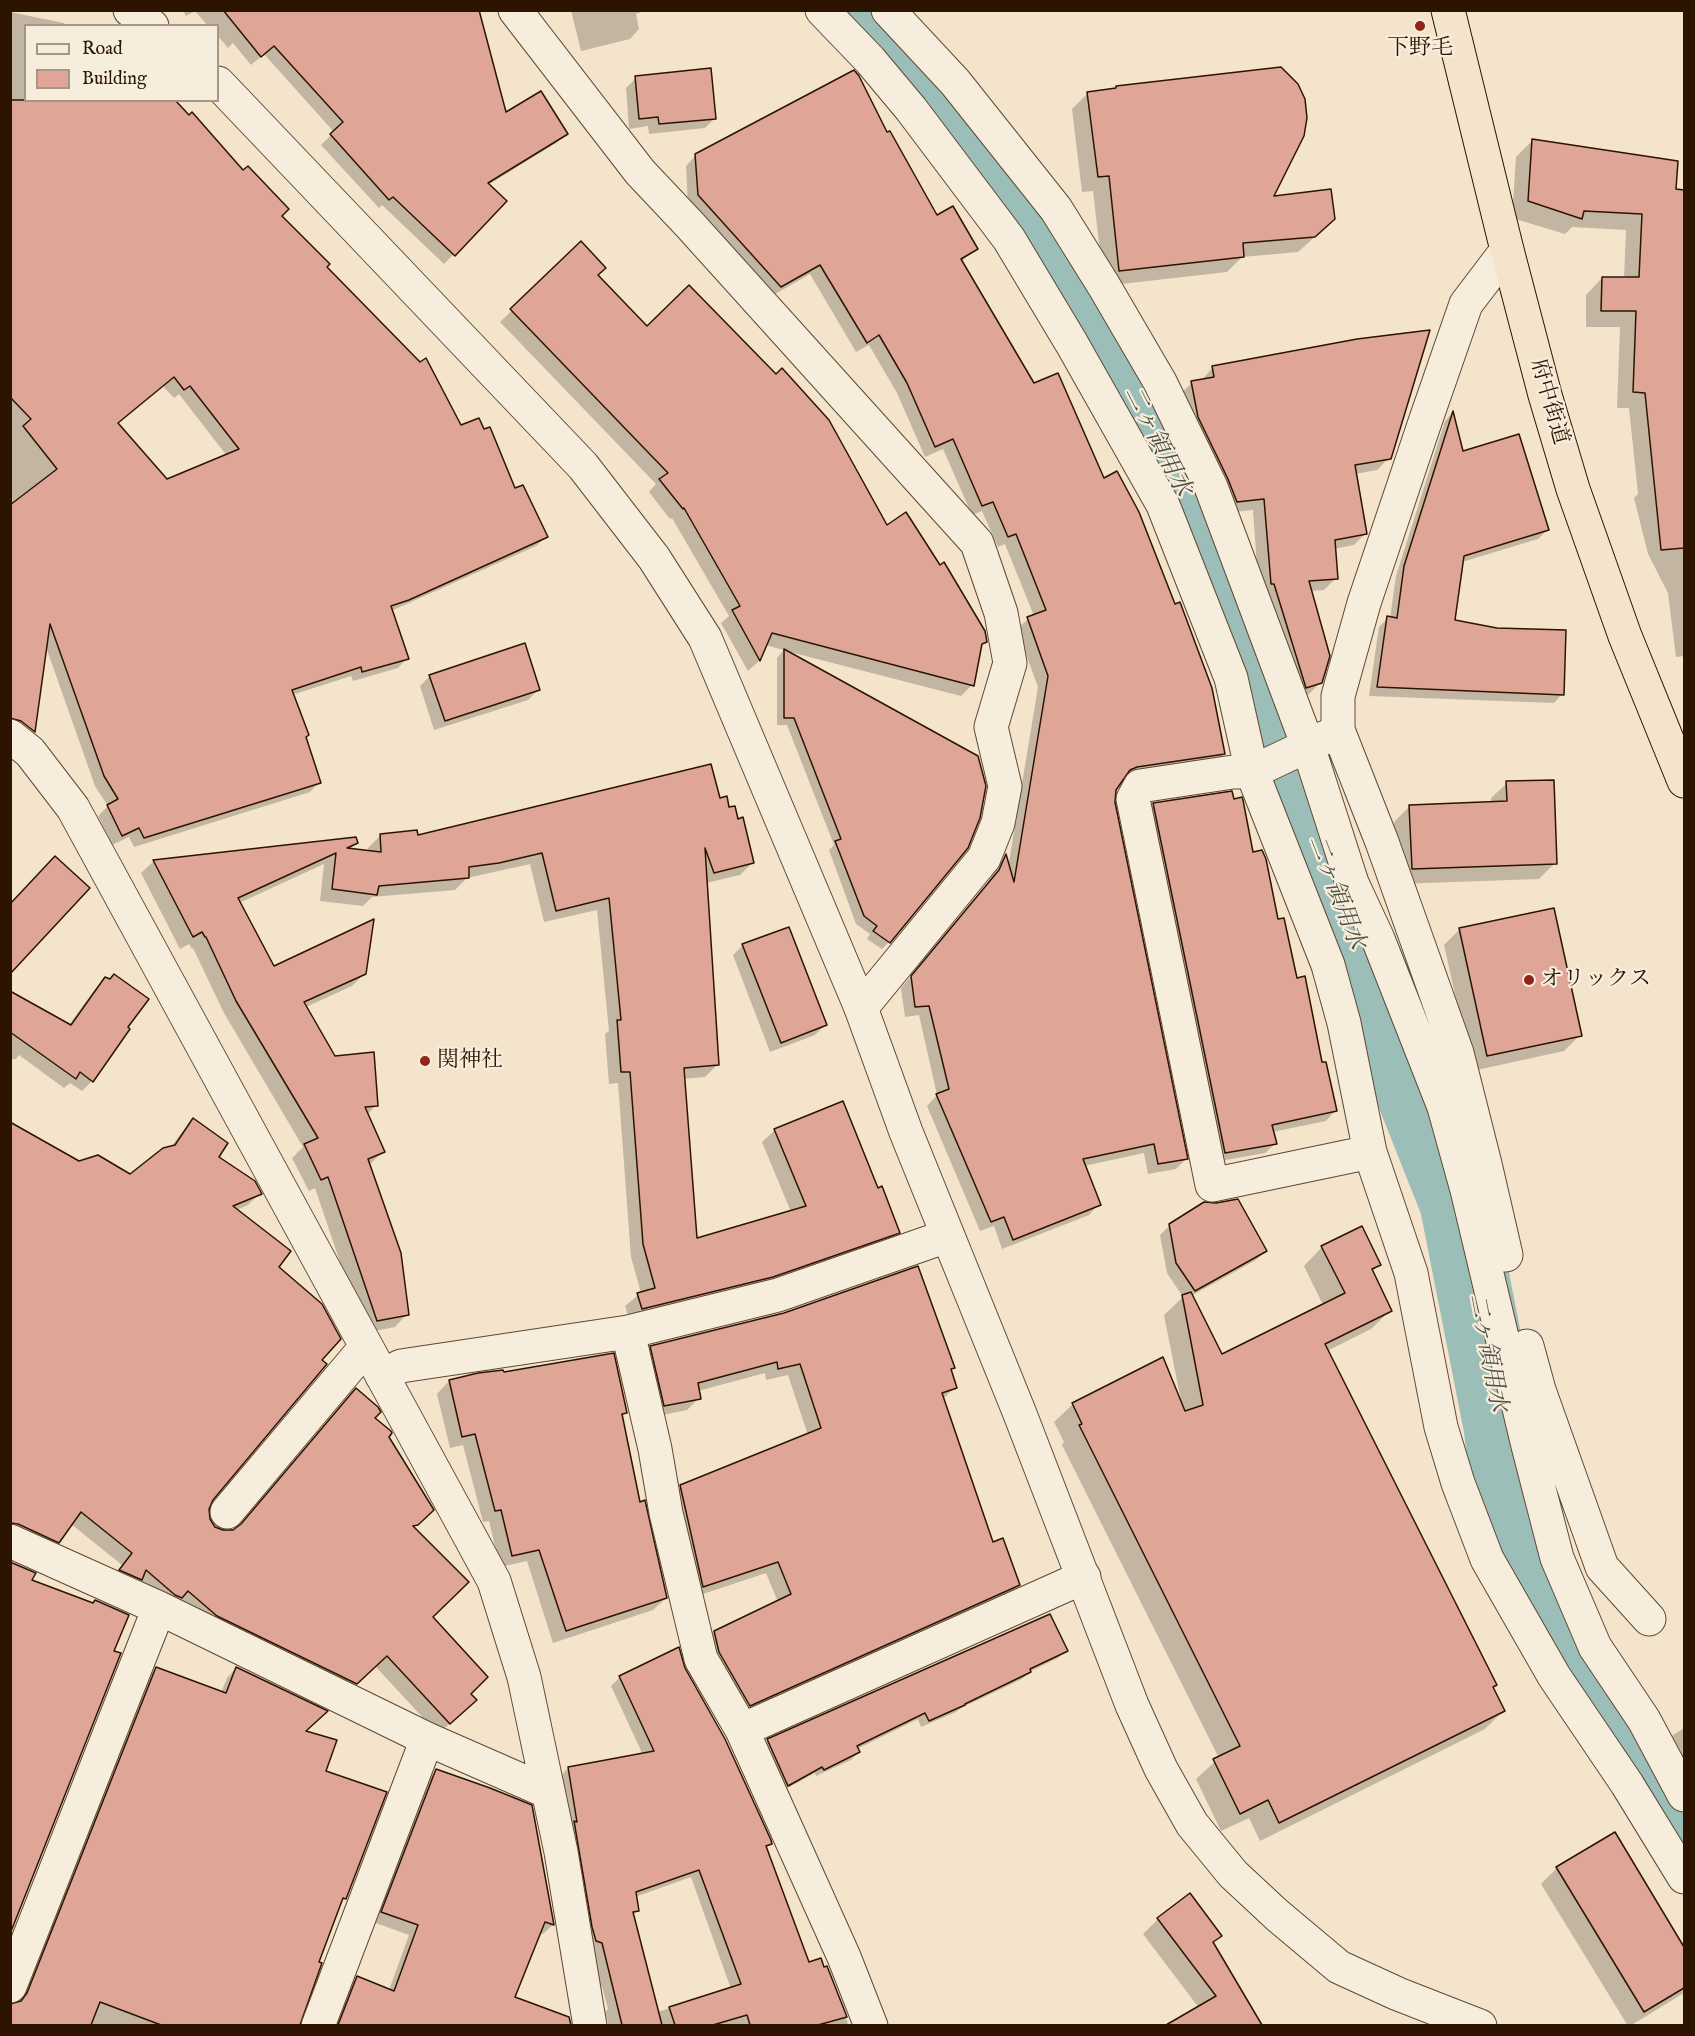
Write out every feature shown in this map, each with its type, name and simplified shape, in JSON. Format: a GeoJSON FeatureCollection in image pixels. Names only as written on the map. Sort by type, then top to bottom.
{"type":"FeatureCollection","features":[{"type":"Feature","properties":{"kind":"highway","name":"府中街道"},"geometry":{"type":"LineString","coordinates":[[1448,10],[1545,395],[1574,489],[1625,636],[1684,781]]}},
{"type":"Feature","properties":{"kind":"street"},"geometry":{"type":"LineString","coordinates":[[130,10],[149,24]]}},
{"type":"Feature","properties":{"kind":"street"},"geometry":{"type":"LineString","coordinates":[[515,10],[640,172],[977,543],[991,583],[1001,613],[1010,663],[991,727],[1005,786],[998,823],[984,858],[861,1008]]}},
{"type":"Feature","properties":{"kind":"street"},"geometry":{"type":"LineString","coordinates":[[822,10],[870,60],[911,109],[1002,230],[1078,354],[1163,505],[1231,678],[1328,965],[1344,1023],[1370,1152],[1411,1273],[1441,1427],[1458,1483],[1487,1559],[1554,1676],[1627,1784],[1684,1877]]}},
{"type":"Feature","properties":{"kind":"street"},"geometry":{"type":"LineString","coordinates":[[888,10],[1056,209],[1160,382],[1211,487],[1352,883],[1378,939],[1444,1107],[1467,1190],[1557,1558],[1595,1647],[1644,1720],[1684,1795]]}},
{"type":"Feature","properties":{"kind":"street"},"geometry":{"type":"LineString","coordinates":[[219,84],[575,457],[654,558],[705,638],[861,1008],[947,1236],[1084,1577],[1132,1705],[1161,1769],[1192,1824],[1233,1874],[1276,1915],[1339,1967],[1398,1994],[1480,2025]]}},
{"type":"Feature","properties":{"kind":"street"},"geometry":{"type":"LineString","coordinates":[[918,105],[951,84]]}},
{"type":"Feature","properties":{"kind":"street"},"geometry":{"type":"LineString","coordinates":[[1507,250],[1466,304],[1364,603],[1338,696],[1338,730],[1382,842],[1456,1053],[1539,1390],[1602,1567],[1649,1619]]}},
{"type":"Feature","properties":{"kind":"street"},"geometry":{"type":"LineString","coordinates":[[1338,730],[1260,768],[1140,786],[1133,799],[1212,1185],[1370,1152]]}},
{"type":"Feature","properties":{"kind":"street"},"geometry":{"type":"LineString","coordinates":[[10,736],[30,752],[73,808],[494,1581],[524,1677],[561,1852],[590,2025]]}},
{"type":"Feature","properties":{"kind":"street"},"geometry":{"type":"LineString","coordinates":[[382,1376],[401,1366],[628,1332],[778,1295],[947,1236]]}},
{"type":"Feature","properties":{"kind":"street"},"geometry":{"type":"LineString","coordinates":[[628,1332],[655,1449],[666,1513],[701,1659],[742,1730],[844,1957],[871,2025]]}},
{"type":"Feature","properties":{"kind":"street"},"geometry":{"type":"LineString","coordinates":[[227,1512],[366,1347]]}},
{"type":"Feature","properties":{"kind":"street"},"geometry":{"type":"LineString","coordinates":[[10,1541],[159,1608],[427,1739],[548,1792]]}},
{"type":"Feature","properties":{"kind":"street"},"geometry":{"type":"LineString","coordinates":[[742,1730],[1084,1577]]}},
{"type":"Feature","properties":{"kind":"street"},"geometry":{"type":"LineString","coordinates":[[10,1986],[159,1608]]}},
{"type":"Feature","properties":{"kind":"street"},"geometry":{"type":"LineString","coordinates":[[318,2025],[427,1739]]}},
{"type":"Feature","properties":{"kind":"building"},"geometry":{"type":"Polygon","coordinates":[[[223,10],[479,10],[506,112],[541,91],[568,134],[488,183],[507,201],[455,256],[393,197],[389,200],[330,134],[343,122],[274,46],[261,57],[223,10]]]}},
{"type":"Feature","properties":{"kind":"building"},"geometry":{"type":"Polygon","coordinates":[[[1281,67],[1298,84],[1305,99],[1307,118],[1304,136],[1274,196],[1331,189],[1335,219],[1315,237],[1243,243],[1244,257],[1119,271],[1109,176],[1098,177],[1087,92],[1116,88],[1116,86],[1281,67]]]}},
{"type":"Feature","properties":{"kind":"building"},"geometry":{"type":"Polygon","coordinates":[[[711,68],[716,119],[659,124],[658,117],[639,119],[635,76],[711,68]]]}},
{"type":"Feature","properties":{"kind":"building"},"geometry":{"type":"Polygon","coordinates":[[[854,70],[887,132],[890,131],[937,215],[953,206],[978,249],[961,259],[1034,383],[1058,373],[1104,478],[1117,471],[1139,512],[1175,604],[1180,602],[1212,688],[1225,754],[1137,767],[1130,770],[1116,790],[1115,802],[1188,1159],[1158,1164],[1154,1144],[1083,1159],[1101,1205],[1013,1240],[1004,1217],[991,1222],[936,1094],[949,1089],[929,1006],[915,1007],[911,976],[999,870],[1006,854],[1014,882],[1048,676],[1027,617],[1046,610],[1016,534],[1008,537],[993,502],[982,506],[953,439],[935,447],[907,383],[879,335],[867,343],[820,265],[781,287],[698,195],[695,154],[854,70]]]}},
{"type":"Feature","properties":{"kind":"building"},"geometry":{"type":"Polygon","coordinates":[[[10,100],[24,100],[24,102],[177,102],[189,115],[192,112],[243,170],[248,166],[289,209],[282,216],[330,264],[327,267],[420,362],[426,358],[461,425],[479,418],[484,429],[490,427],[515,488],[523,485],[548,537],[391,606],[409,659],[362,672],[361,667],[292,690],[309,735],[306,737],[321,783],[144,838],[139,828],[122,836],[107,805],[118,799],[104,776],[50,624],[35,732],[21,721],[10,718],[10,505],[57,469],[23,426],[31,419],[10,397],[10,100]],[[174,377],[118,423],[167,479],[239,449],[190,386],[184,390],[174,377]]]}},
{"type":"Feature","properties":{"kind":"building"},"geometry":{"type":"Polygon","coordinates":[[[1532,139],[1678,161],[1676,189],[1684,190],[1684,548],[1661,550],[1645,393],[1633,392],[1636,311],[1601,311],[1602,277],[1639,277],[1642,214],[1584,211],[1582,219],[1528,201],[1532,139]]]}},
{"type":"Feature","properties":{"kind":"building"},"geometry":{"type":"Polygon","coordinates":[[[581,241],[606,268],[598,275],[647,326],[689,285],[776,374],[782,368],[829,420],[887,525],[906,512],[940,565],[944,562],[985,631],[987,642],[982,644],[974,686],[772,633],[760,661],[732,610],[740,606],[684,508],[659,479],[668,473],[510,309],[581,241]]]}},
{"type":"Feature","properties":{"kind":"building"},"geometry":{"type":"Polygon","coordinates":[[[1430,330],[1391,459],[1355,465],[1367,534],[1335,540],[1338,579],[1309,581],[1330,656],[1322,683],[1306,688],[1274,584],[1271,584],[1264,499],[1237,502],[1198,417],[1191,381],[1214,377],[1212,366],[1357,339],[1430,330]]]}},
{"type":"Feature","properties":{"kind":"building"},"geometry":{"type":"Polygon","coordinates":[[[1453,411],[1463,451],[1519,434],[1549,530],[1464,556],[1455,620],[1497,628],[1566,630],[1564,695],[1377,687],[1387,616],[1397,618],[1404,566],[1453,411]]]}},
{"type":"Feature","properties":{"kind":"building"},"geometry":{"type":"Polygon","coordinates":[[[525,643],[540,690],[445,721],[429,675],[525,643]]]}},
{"type":"Feature","properties":{"kind":"building"},"geometry":{"type":"Polygon","coordinates":[[[784,649],[978,756],[986,786],[980,818],[968,848],[890,943],[873,931],[877,926],[864,916],[835,841],[841,839],[794,718],[784,718],[784,649]]]}},
{"type":"Feature","properties":{"kind":"building"},"geometry":{"type":"Polygon","coordinates":[[[711,764],[720,798],[727,796],[729,807],[735,806],[738,819],[743,817],[754,863],[714,873],[705,848],[719,1065],[684,1068],[697,1238],[806,1206],[774,1129],[843,1101],[878,1188],[882,1186],[900,1233],[773,1277],[642,1309],[637,1293],[655,1288],[643,1244],[630,1072],[621,1072],[617,1020],[621,1020],[609,898],[556,911],[542,853],[469,867],[469,878],[379,886],[377,895],[332,889],[336,853],[238,898],[274,966],[374,919],[366,974],[304,1002],[335,1056],[374,1052],[378,1106],[365,1107],[385,1152],[368,1159],[401,1253],[409,1315],[377,1321],[328,1177],[321,1180],[304,1144],[318,1138],[236,1001],[206,937],[202,932],[193,937],[153,860],[356,837],[358,843],[347,848],[381,852],[380,834],[417,830],[418,835],[711,764]]]}},
{"type":"Feature","properties":{"kind":"building"},"geometry":{"type":"Polygon","coordinates":[[[1554,780],[1557,864],[1412,869],[1409,805],[1507,801],[1506,781],[1554,780]]]}},
{"type":"Feature","properties":{"kind":"building"},"geometry":{"type":"Polygon","coordinates":[[[1232,791],[1234,799],[1242,797],[1253,852],[1262,850],[1266,859],[1278,919],[1284,918],[1297,978],[1305,976],[1322,1062],[1326,1062],[1337,1111],[1272,1125],[1277,1144],[1225,1153],[1153,803],[1232,791]]]}},
{"type":"Feature","properties":{"kind":"building"},"geometry":{"type":"Polygon","coordinates":[[[55,856],[90,888],[10,974],[10,904],[55,856]]]}},
{"type":"Feature","properties":{"kind":"building"},"geometry":{"type":"Polygon","coordinates":[[[1554,908],[1582,1036],[1487,1056],[1459,928],[1554,908]]]}},
{"type":"Feature","properties":{"kind":"building"},"geometry":{"type":"Polygon","coordinates":[[[789,927],[827,1025],[781,1043],[742,944],[789,927]]]}},
{"type":"Feature","properties":{"kind":"building"},"geometry":{"type":"Polygon","coordinates":[[[114,974],[149,999],[93,1082],[80,1072],[76,1079],[10,1032],[10,991],[71,1025],[105,977],[110,979],[114,974]]]}},
{"type":"Feature","properties":{"kind":"building"},"geometry":{"type":"Polygon","coordinates":[[[193,1118],[228,1143],[219,1157],[255,1181],[262,1194],[233,1206],[291,1251],[279,1267],[322,1304],[341,1339],[322,1360],[327,1364],[213,1500],[209,1509],[210,1519],[215,1527],[223,1530],[233,1530],[241,1524],[356,1388],[378,1407],[381,1412],[375,1418],[391,1431],[389,1437],[434,1510],[418,1525],[413,1526],[469,1582],[433,1617],[488,1677],[471,1694],[477,1700],[450,1724],[387,1656],[357,1684],[217,1616],[188,1591],[182,1598],[175,1595],[146,1570],[142,1580],[119,1570],[132,1553],[81,1512],[59,1543],[18,1524],[10,1523],[10,1122],[79,1161],[98,1155],[130,1174],[163,1148],[175,1145],[193,1118]]]}},
{"type":"Feature","properties":{"kind":"building"},"geometry":{"type":"Polygon","coordinates":[[[1238,1199],[1267,1251],[1195,1291],[1176,1263],[1169,1224],[1204,1202],[1216,1203],[1238,1199]]]}},
{"type":"Feature","properties":{"kind":"building"},"geometry":{"type":"Polygon","coordinates":[[[1362,1226],[1381,1265],[1372,1269],[1392,1311],[1325,1344],[1497,1685],[1493,1687],[1505,1711],[1279,1823],[1268,1800],[1240,1814],[1213,1759],[1240,1746],[1079,1425],[1082,1424],[1072,1403],[1163,1357],[1185,1411],[1203,1405],[1182,1295],[1191,1292],[1222,1354],[1345,1293],[1321,1246],[1362,1226]]]}},
{"type":"Feature","properties":{"kind":"building"},"geometry":{"type":"Polygon","coordinates":[[[918,1266],[955,1368],[951,1369],[957,1388],[942,1393],[993,1542],[1003,1538],[1020,1585],[750,1706],[719,1652],[714,1631],[791,1594],[778,1562],[703,1587],[680,1485],[821,1428],[800,1364],[778,1369],[777,1362],[698,1383],[701,1399],[664,1406],[650,1346],[784,1313],[918,1266]]]}},
{"type":"Feature","properties":{"kind":"building"},"geometry":{"type":"Polygon","coordinates":[[[614,1353],[627,1413],[622,1414],[640,1502],[645,1500],[667,1598],[566,1631],[539,1550],[512,1556],[501,1510],[495,1511],[475,1434],[462,1437],[449,1380],[478,1373],[503,1370],[504,1372],[614,1353]]]}},
{"type":"Feature","properties":{"kind":"building"},"geometry":{"type":"Polygon","coordinates":[[[10,1562],[36,1573],[32,1580],[93,1603],[95,1600],[129,1615],[114,1651],[121,1653],[10,1934],[10,1562]]]}},
{"type":"Feature","properties":{"kind":"building"},"geometry":{"type":"Polygon","coordinates":[[[1050,1614],[1068,1651],[1030,1669],[1031,1672],[929,1721],[925,1713],[857,1746],[860,1752],[824,1770],[822,1767],[788,1786],[767,1739],[1050,1614]]]}},
{"type":"Feature","properties":{"kind":"building"},"geometry":{"type":"Polygon","coordinates":[[[679,1647],[685,1668],[725,1739],[771,1840],[772,1844],[766,1846],[809,1962],[821,1958],[824,1967],[827,1966],[847,2017],[818,2025],[750,2025],[747,2015],[713,2025],[675,2025],[669,2007],[741,1984],[699,1870],[636,1892],[639,1911],[633,1912],[662,2025],[622,2025],[602,1943],[596,1941],[592,1927],[574,1821],[577,1822],[568,1767],[654,1751],[619,1676],[679,1647]]]}},
{"type":"Feature","properties":{"kind":"building"},"geometry":{"type":"Polygon","coordinates":[[[156,1667],[226,1693],[236,1667],[328,1711],[306,1731],[337,1740],[326,1771],[387,1792],[319,1962],[322,1963],[300,2025],[161,2025],[100,2002],[91,2025],[10,2025],[10,2004],[21,2001],[27,1993],[156,1667]]]}},
{"type":"Feature","properties":{"kind":"building"},"geometry":{"type":"Polygon","coordinates":[[[436,1769],[532,1805],[554,1925],[545,1922],[515,1997],[569,2017],[571,2025],[338,2025],[357,1976],[394,1991],[418,1925],[381,1912],[436,1769]]]}},
{"type":"Feature","properties":{"kind":"building"},"geometry":{"type":"Polygon","coordinates":[[[1615,1832],[1684,1947],[1684,1988],[1644,2012],[1556,1867],[1615,1832]]]}},
{"type":"Feature","properties":{"kind":"building"},"geometry":{"type":"Polygon","coordinates":[[[1190,1893],[1222,1936],[1213,1942],[1262,2025],[1166,2025],[1216,1996],[1157,1918],[1190,1893]]]}},
{"type":"Feature","properties":{"kind":"waterway","name":"二ヶ領用水"},"geometry":{"type":"LineString","coordinates":[[854,10],[947,111],[1032,220],[1113,356],[1176,470],[1238,630],[1343,916],[1457,1203],[1501,1426],[1513,1527],[1539,1601],[1684,1835]]}},
{"type":"Feature","properties":{"kind":"place","name":"下野毛"},"geometry":{"type":"Point","coordinates":[1420,26]}},
{"type":"Feature","properties":{"kind":"place","name":"オリックス"},"geometry":{"type":"Point","coordinates":[1529,980]}},
{"type":"Feature","properties":{"kind":"place","name":"関神社"},"geometry":{"type":"Point","coordinates":[425,1061]}}]}
